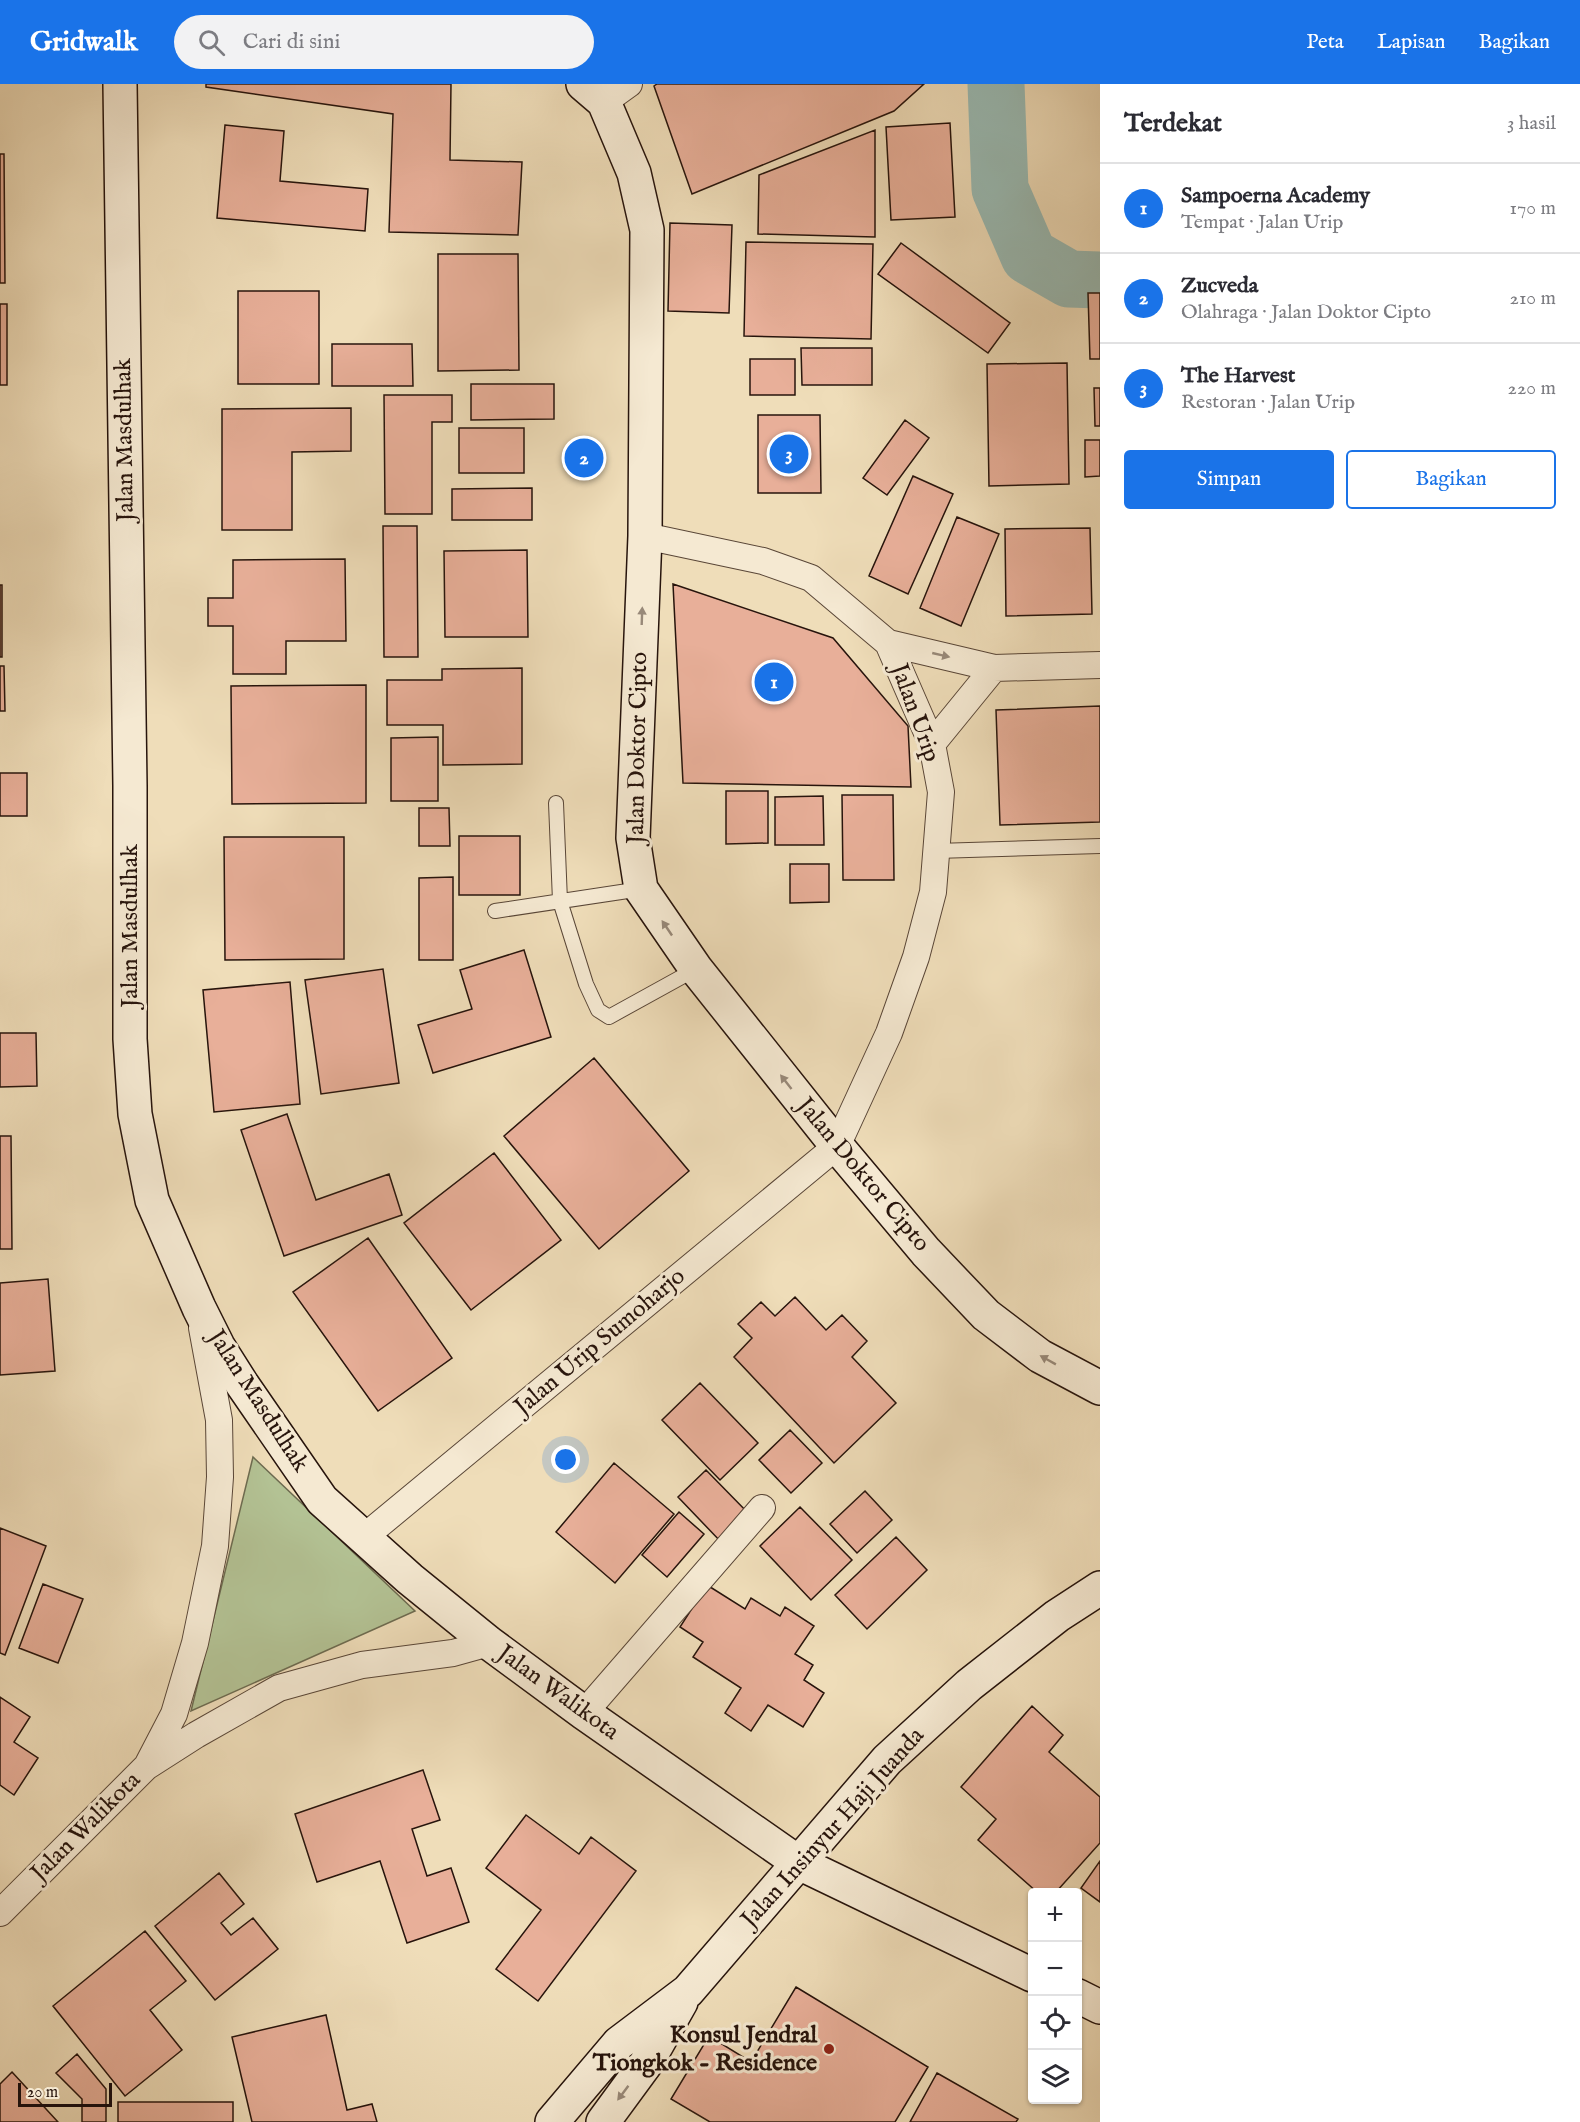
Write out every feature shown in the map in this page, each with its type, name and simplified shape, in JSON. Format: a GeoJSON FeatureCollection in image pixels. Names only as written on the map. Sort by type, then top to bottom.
{"type":"FeatureCollection","features":[{"type":"Feature","properties":{"kind":"street","name":"Jalan Masdulhak"},"geometry":{"type":"LineString","coordinates":[[120,84],[130,797],[130,1039],[135,1114],[152,1200],[218,1346],[322,1500],[363,1538],[489,1643]]}},
{"type":"Feature","properties":{"kind":"street","name":"Jalan Doktor Cipto"},"geometry":{"type":"LineString","coordinates":[[605,90],[634,173],[647,230],[645,536],[633,838],[641,889],[696,969],[837,1146],[926,1252],[986,1315],[1040,1356],[1100,1388]]}},
{"type":"Feature","properties":{"kind":"street","name":"Jalan Urip"},"geometry":{"type":"LineString","coordinates":[[645,536],[763,561],[811,578],[888,642],[932,744],[940,792],[933,892],[916,957],[889,1033],[837,1146]]}},
{"type":"Feature","properties":{"kind":"street"},"geometry":{"type":"LineString","coordinates":[[888,642],[994,668],[1100,665]]}},
{"type":"Feature","properties":{"kind":"street"},"geometry":{"type":"LineString","coordinates":[[932,744],[994,668]]}},
{"type":"Feature","properties":{"kind":"street","name":"Jalan Urip Sumoharjo"},"geometry":{"type":"LineString","coordinates":[[363,1538],[837,1146]]}},
{"type":"Feature","properties":{"kind":"street"},"geometry":{"type":"LineString","coordinates":[[146,1767],[174,1714],[195,1643],[215,1546],[220,1477],[219,1420],[199,1308]]}},
{"type":"Feature","properties":{"kind":"street"},"geometry":{"type":"LineString","coordinates":[[584,1713],[762,1508]]}},
{"type":"Feature","properties":{"kind":"street","name":"Jalan Insinyur Haji Juanda"},"geometry":{"type":"LineString","coordinates":[[552,2122],[619,2043],[688,1990],[887,1760],[969,1685],[1057,1616],[1100,1587]]}},
{"type":"Feature","properties":{"kind":"street","name":"Jalan Walikota"},"geometry":{"type":"LineString","coordinates":[[0,1913],[146,1767],[196,1735],[279,1688],[362,1665],[453,1653],[489,1643],[776,1849],[800,1863],[1028,1973]]}},
{"type":"Feature","properties":{"kind":"street","name":"Jalan Insinyur Haji Juanda"},"geometry":{"type":"LineString","coordinates":[[603,2122],[647,2062],[688,1990]]}},
{"type":"Feature","properties":{"kind":"street"},"geometry":{"type":"LineString","coordinates":[[1082,1998],[1100,2007]]}},
{"type":"Feature","properties":{"kind":"lane"},"geometry":{"type":"LineString","coordinates":[[556,803],[560,901],[586,984],[598,1010],[609,1017],[696,969]]}},
{"type":"Feature","properties":{"kind":"lane"},"geometry":{"type":"LineString","coordinates":[[936,851],[1100,846]]}},
{"type":"Feature","properties":{"kind":"lane"},"geometry":{"type":"LineString","coordinates":[[495,911],[641,889]]}},
{"type":"Feature","properties":{"kind":"green space"},"geometry":{"type":"Polygon","coordinates":[[[253,1457],[415,1611],[191,1711],[253,1457]]]}},
{"type":"Feature","properties":{"kind":"building"},"geometry":{"type":"Polygon","coordinates":[[[206,84],[451,84],[450,160],[522,162],[518,235],[389,232],[393,114],[206,87],[206,84]]]}},
{"type":"Feature","properties":{"kind":"building"},"geometry":{"type":"Polygon","coordinates":[[[657,84],[924,84],[894,111],[692,194],[654,86],[657,84]]]}},
{"type":"Feature","properties":{"kind":"building"},"geometry":{"type":"Polygon","coordinates":[[[950,123],[955,217],[891,220],[886,127],[950,123]]]}},
{"type":"Feature","properties":{"kind":"building"},"geometry":{"type":"Polygon","coordinates":[[[225,125],[284,131],[280,181],[368,189],[365,231],[217,218],[225,125]]]}},
{"type":"Feature","properties":{"kind":"building"},"geometry":{"type":"Polygon","coordinates":[[[875,130],[875,237],[758,234],[759,175],[875,130]]]}},
{"type":"Feature","properties":{"kind":"building"},"geometry":{"type":"Polygon","coordinates":[[[0,154],[4,154],[5,283],[0,283],[0,154]]]}},
{"type":"Feature","properties":{"kind":"building"},"geometry":{"type":"Polygon","coordinates":[[[670,223],[732,225],[729,313],[668,311],[670,223]]]}},
{"type":"Feature","properties":{"kind":"building"},"geometry":{"type":"Polygon","coordinates":[[[746,242],[873,244],[871,339],[744,336],[746,242]]]}},
{"type":"Feature","properties":{"kind":"building"},"geometry":{"type":"Polygon","coordinates":[[[901,243],[1010,323],[988,353],[878,274],[901,243]]]}},
{"type":"Feature","properties":{"kind":"building"},"geometry":{"type":"Polygon","coordinates":[[[438,254],[518,254],[519,370],[438,371],[438,254]]]}},
{"type":"Feature","properties":{"kind":"building"},"geometry":{"type":"Polygon","coordinates":[[[238,291],[319,291],[319,384],[238,384],[238,291]]]}},
{"type":"Feature","properties":{"kind":"building"},"geometry":{"type":"Polygon","coordinates":[[[1088,293],[1100,293],[1100,359],[1090,359],[1088,293]]]}},
{"type":"Feature","properties":{"kind":"building"},"geometry":{"type":"Polygon","coordinates":[[[0,304],[7,304],[7,385],[0,385],[0,304]]]}},
{"type":"Feature","properties":{"kind":"building"},"geometry":{"type":"Polygon","coordinates":[[[332,344],[412,344],[413,386],[332,386],[332,344]]]}},
{"type":"Feature","properties":{"kind":"building"},"geometry":{"type":"Polygon","coordinates":[[[801,348],[872,348],[872,385],[802,385],[801,348]]]}},
{"type":"Feature","properties":{"kind":"building"},"geometry":{"type":"Polygon","coordinates":[[[750,359],[795,359],[795,395],[750,395],[750,359]]]}},
{"type":"Feature","properties":{"kind":"building"},"geometry":{"type":"Polygon","coordinates":[[[1067,363],[1069,484],[989,486],[987,364],[1067,363]]]}},
{"type":"Feature","properties":{"kind":"building"},"geometry":{"type":"Polygon","coordinates":[[[471,384],[554,384],[554,419],[471,420],[471,384]]]}},
{"type":"Feature","properties":{"kind":"building"},"geometry":{"type":"Polygon","coordinates":[[[1094,388],[1100,388],[1100,426],[1095,426],[1094,388]]]}},
{"type":"Feature","properties":{"kind":"building"},"geometry":{"type":"Polygon","coordinates":[[[384,395],[452,395],[452,422],[432,422],[432,514],[385,514],[384,395]]]}},
{"type":"Feature","properties":{"kind":"building"},"geometry":{"type":"Polygon","coordinates":[[[351,408],[351,451],[292,452],[292,530],[222,530],[222,409],[351,408]]]}},
{"type":"Feature","properties":{"kind":"building"},"geometry":{"type":"Polygon","coordinates":[[[758,415],[820,415],[821,493],[758,493],[758,415]]]}},
{"type":"Feature","properties":{"kind":"building"},"geometry":{"type":"Polygon","coordinates":[[[905,420],[929,438],[887,495],[863,478],[905,420]]]}},
{"type":"Feature","properties":{"kind":"building"},"geometry":{"type":"Polygon","coordinates":[[[459,428],[524,428],[524,473],[459,473],[459,428]]]}},
{"type":"Feature","properties":{"kind":"building"},"geometry":{"type":"Polygon","coordinates":[[[1085,440],[1100,440],[1100,476],[1085,477],[1085,440]]]}},
{"type":"Feature","properties":{"kind":"building"},"geometry":{"type":"Polygon","coordinates":[[[913,476],[953,494],[908,594],[869,576],[913,476]]]}},
{"type":"Feature","properties":{"kind":"building"},"geometry":{"type":"Polygon","coordinates":[[[532,488],[532,520],[452,520],[452,489],[532,488]]]}},
{"type":"Feature","properties":{"kind":"building"},"geometry":{"type":"Polygon","coordinates":[[[957,517],[999,534],[961,626],[920,608],[957,517]]]}},
{"type":"Feature","properties":{"kind":"building"},"geometry":{"type":"Polygon","coordinates":[[[383,526],[417,526],[418,657],[384,657],[383,526]]]}},
{"type":"Feature","properties":{"kind":"building"},"geometry":{"type":"Polygon","coordinates":[[[1090,528],[1092,614],[1006,616],[1005,529],[1090,528]]]}},
{"type":"Feature","properties":{"kind":"building"},"geometry":{"type":"Polygon","coordinates":[[[527,550],[528,637],[445,637],[444,551],[527,550]]]}},
{"type":"Feature","properties":{"kind":"building"},"geometry":{"type":"Polygon","coordinates":[[[345,559],[346,641],[286,641],[286,674],[233,674],[233,626],[208,626],[208,598],[233,598],[233,560],[345,559]]]}},
{"type":"Feature","properties":{"kind":"building"},"geometry":{"type":"Polygon","coordinates":[[[673,584],[833,638],[908,726],[911,787],[683,783],[673,584]]]}},
{"type":"Feature","properties":{"kind":"building"},"geometry":{"type":"Polygon","coordinates":[[[0,585],[2,585],[2,657],[0,657],[0,585]]]}},
{"type":"Feature","properties":{"kind":"building"},"geometry":{"type":"Polygon","coordinates":[[[0,666],[4,666],[5,711],[0,711],[0,666]]]}},
{"type":"Feature","properties":{"kind":"building"},"geometry":{"type":"Polygon","coordinates":[[[522,668],[522,764],[443,765],[443,725],[387,725],[387,680],[442,680],[442,669],[522,668]]]}},
{"type":"Feature","properties":{"kind":"building"},"geometry":{"type":"Polygon","coordinates":[[[366,685],[366,803],[232,804],[231,686],[366,685]]]}},
{"type":"Feature","properties":{"kind":"building"},"geometry":{"type":"Polygon","coordinates":[[[1100,706],[1100,822],[1000,825],[996,710],[1100,706]]]}},
{"type":"Feature","properties":{"kind":"building"},"geometry":{"type":"Polygon","coordinates":[[[438,737],[438,801],[391,801],[391,738],[438,737]]]}},
{"type":"Feature","properties":{"kind":"building"},"geometry":{"type":"Polygon","coordinates":[[[0,773],[27,773],[27,816],[0,816],[0,773]]]}},
{"type":"Feature","properties":{"kind":"building"},"geometry":{"type":"Polygon","coordinates":[[[726,791],[768,791],[768,843],[726,844],[726,791]]]}},
{"type":"Feature","properties":{"kind":"building"},"geometry":{"type":"Polygon","coordinates":[[[842,795],[893,795],[894,880],[843,880],[842,795]]]}},
{"type":"Feature","properties":{"kind":"building"},"geometry":{"type":"Polygon","coordinates":[[[823,796],[824,845],[775,845],[775,797],[823,796]]]}},
{"type":"Feature","properties":{"kind":"building"},"geometry":{"type":"Polygon","coordinates":[[[419,808],[449,808],[450,846],[419,846],[419,808]]]}},
{"type":"Feature","properties":{"kind":"building"},"geometry":{"type":"Polygon","coordinates":[[[459,836],[520,836],[520,895],[459,895],[459,836]]]}},
{"type":"Feature","properties":{"kind":"building"},"geometry":{"type":"Polygon","coordinates":[[[224,837],[344,837],[344,959],[225,960],[224,837]]]}},
{"type":"Feature","properties":{"kind":"building"},"geometry":{"type":"Polygon","coordinates":[[[790,864],[829,864],[829,902],[790,903],[790,864]]]}},
{"type":"Feature","properties":{"kind":"building"},"geometry":{"type":"Polygon","coordinates":[[[453,877],[453,960],[419,960],[419,878],[453,877]]]}},
{"type":"Feature","properties":{"kind":"building"},"geometry":{"type":"Polygon","coordinates":[[[524,950],[551,1037],[433,1073],[418,1025],[472,1009],[460,970],[524,950]]]}},
{"type":"Feature","properties":{"kind":"building"},"geometry":{"type":"Polygon","coordinates":[[[383,969],[399,1083],[321,1094],[305,980],[383,969]]]}},
{"type":"Feature","properties":{"kind":"building"},"geometry":{"type":"Polygon","coordinates":[[[290,982],[300,1104],[214,1112],[203,990],[290,982]]]}},
{"type":"Feature","properties":{"kind":"building"},"geometry":{"type":"Polygon","coordinates":[[[0,1033],[36,1033],[37,1086],[0,1087],[0,1033]]]}},
{"type":"Feature","properties":{"kind":"building"},"geometry":{"type":"Polygon","coordinates":[[[594,1058],[689,1171],[599,1249],[504,1136],[594,1058]]]}},
{"type":"Feature","properties":{"kind":"building"},"geometry":{"type":"Polygon","coordinates":[[[287,1114],[316,1200],[389,1174],[402,1215],[284,1256],[241,1130],[287,1114]]]}},
{"type":"Feature","properties":{"kind":"building"},"geometry":{"type":"Polygon","coordinates":[[[0,1136],[11,1136],[12,1249],[0,1249],[0,1136]]]}},
{"type":"Feature","properties":{"kind":"building"},"geometry":{"type":"Polygon","coordinates":[[[494,1153],[561,1240],[471,1310],[404,1223],[494,1153]]]}},
{"type":"Feature","properties":{"kind":"building"},"geometry":{"type":"Polygon","coordinates":[[[368,1238],[452,1358],[378,1411],[293,1292],[368,1238]]]}},
{"type":"Feature","properties":{"kind":"building"},"geometry":{"type":"Polygon","coordinates":[[[48,1279],[55,1371],[0,1375],[0,1283],[48,1279]]]}},
{"type":"Feature","properties":{"kind":"building"},"geometry":{"type":"Polygon","coordinates":[[[795,1297],[826,1330],[842,1315],[867,1341],[852,1357],[896,1403],[834,1463],[734,1357],[752,1338],[738,1324],[761,1302],[775,1316],[795,1297]]]}},
{"type":"Feature","properties":{"kind":"building"},"geometry":{"type":"Polygon","coordinates":[[[700,1383],[758,1443],[720,1480],[662,1420],[700,1383]]]}},
{"type":"Feature","properties":{"kind":"building"},"geometry":{"type":"Polygon","coordinates":[[[790,1430],[822,1463],[791,1493],[759,1460],[790,1430]]]}},
{"type":"Feature","properties":{"kind":"building"},"geometry":{"type":"Polygon","coordinates":[[[614,1463],[674,1514],[615,1583],[556,1532],[614,1463]]]}},
{"type":"Feature","properties":{"kind":"building"},"geometry":{"type":"Polygon","coordinates":[[[706,1470],[750,1515],[722,1543],[678,1497],[706,1470]]]}},
{"type":"Feature","properties":{"kind":"building"},"geometry":{"type":"Polygon","coordinates":[[[865,1491],[892,1520],[857,1553],[830,1524],[865,1491]]]}},
{"type":"Feature","properties":{"kind":"building"},"geometry":{"type":"Polygon","coordinates":[[[800,1507],[852,1560],[811,1600],[760,1546],[800,1507]]]}},
{"type":"Feature","properties":{"kind":"building"},"geometry":{"type":"Polygon","coordinates":[[[679,1512],[704,1534],[667,1577],[642,1555],[679,1512]]]}},
{"type":"Feature","properties":{"kind":"building"},"geometry":{"type":"Polygon","coordinates":[[[0,1528],[46,1546],[5,1655],[0,1653],[0,1528]]]}},
{"type":"Feature","properties":{"kind":"building"},"geometry":{"type":"Polygon","coordinates":[[[896,1537],[927,1570],[867,1629],[835,1595],[896,1537]]]}},
{"type":"Feature","properties":{"kind":"building"},"geometry":{"type":"Polygon","coordinates":[[[43,1584],[83,1599],[58,1663],[19,1648],[43,1584]]]}},
{"type":"Feature","properties":{"kind":"building"},"geometry":{"type":"Polygon","coordinates":[[[707,1585],[745,1609],[751,1598],[780,1616],[785,1607],[814,1626],[795,1654],[813,1665],[804,1680],[824,1693],[803,1727],[768,1705],[751,1731],[725,1713],[741,1688],[693,1657],[703,1642],[680,1627],[707,1585]]]}},
{"type":"Feature","properties":{"kind":"building"},"geometry":{"type":"Polygon","coordinates":[[[0,1697],[30,1717],[14,1742],[38,1758],[14,1795],[0,1785],[0,1697]]]}},
{"type":"Feature","properties":{"kind":"building"},"geometry":{"type":"Polygon","coordinates":[[[1032,1706],[1063,1735],[1049,1752],[1100,1797],[1100,1843],[1060,1888],[1032,1888],[978,1840],[996,1819],[961,1787],[1032,1706]]]}},
{"type":"Feature","properties":{"kind":"building"},"geometry":{"type":"Polygon","coordinates":[[[423,1770],[440,1820],[412,1829],[427,1876],[451,1868],[469,1922],[407,1943],[380,1861],[317,1882],[295,1814],[423,1770]]]}},
{"type":"Feature","properties":{"kind":"building"},"geometry":{"type":"Polygon","coordinates":[[[526,1815],[579,1854],[591,1837],[636,1871],[538,2001],[496,1969],[541,1910],[486,1868],[526,1815]]]}},
{"type":"Feature","properties":{"kind":"building"},"geometry":{"type":"Polygon","coordinates":[[[1100,1861],[1100,1902],[1081,1888],[1100,1861]]]}},
{"type":"Feature","properties":{"kind":"building"},"geometry":{"type":"Polygon","coordinates":[[[219,1873],[244,1904],[221,1923],[231,1935],[253,1918],[278,1949],[215,2000],[155,1926],[219,1873]]]}},
{"type":"Feature","properties":{"kind":"building"},"geometry":{"type":"Polygon","coordinates":[[[145,1931],[186,1981],[150,2010],[182,2050],[125,2096],[53,2006],[145,1931]]]}},
{"type":"Feature","properties":{"kind":"building","name":"Konsul Jendral Tiongkok - Residence"},"geometry":{"type":"Polygon","coordinates":[[[796,1987],[928,2067],[895,2122],[710,2122],[671,2099],[709,2036],[751,2062],[796,1987]]]}},
{"type":"Feature","properties":{"kind":"building"},"geometry":{"type":"Polygon","coordinates":[[[326,2015],[347,2110],[372,2104],[377,2122],[252,2122],[232,2037],[326,2015]]]}},
{"type":"Feature","properties":{"kind":"building"},"geometry":{"type":"Polygon","coordinates":[[[77,2054],[106,2089],[106,2122],[82,2122],[82,2099],[56,2073],[77,2054]]]}},
{"type":"Feature","properties":{"kind":"building"},"geometry":{"type":"Polygon","coordinates":[[[12,2072],[58,2122],[0,2122],[0,2084],[12,2072]]]}},
{"type":"Feature","properties":{"kind":"building"},"geometry":{"type":"Polygon","coordinates":[[[937,2073],[1018,2119],[1016,2122],[910,2122],[937,2073]]]}},
{"type":"Feature","properties":{"kind":"building"},"geometry":{"type":"Polygon","coordinates":[[[118,2102],[233,2102],[233,2122],[118,2122],[118,2102]]]}},
{"type":"Feature","properties":{"kind":"waterway"},"geometry":{"type":"LineString","coordinates":[[996,84],[1000,189],[1029,256],[1069,279],[1100,280]]}},
{"type":"Feature","properties":{"kind":"place","name":"The Harvest"},"geometry":{"type":"Point","coordinates":[789,454]}},
{"type":"Feature","properties":{"kind":"place","name":"Zucveda"},"geometry":{"type":"Point","coordinates":[584,458]}},
{"type":"Feature","properties":{"kind":"place","name":"Sampoerna Academy"},"geometry":{"type":"Point","coordinates":[774,682]}},
{"type":"Feature","properties":{"kind":"place","name":"Konsul Jendral Tiongkok - Residence"},"geometry":{"type":"Point","coordinates":[829,2049]}}]}
